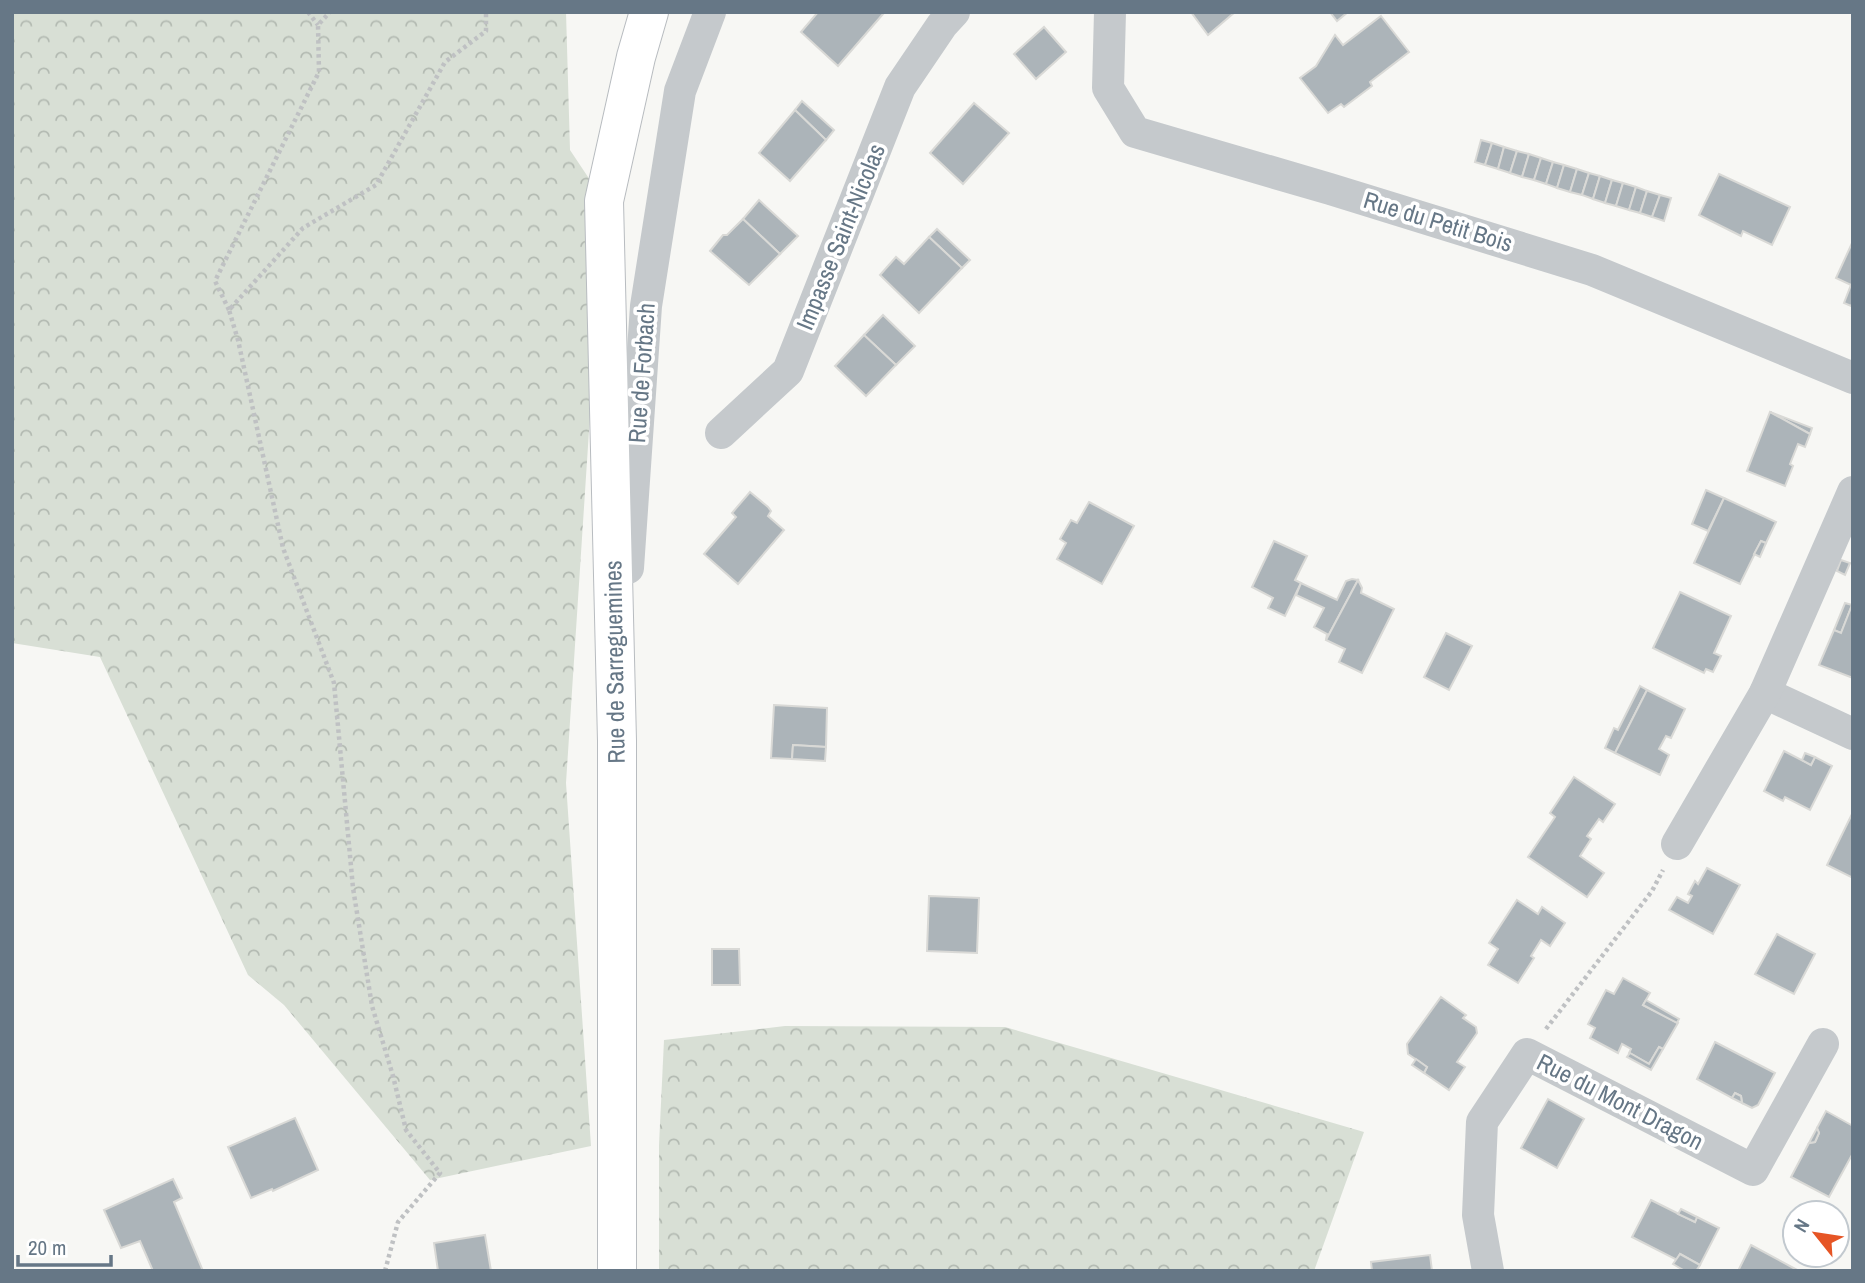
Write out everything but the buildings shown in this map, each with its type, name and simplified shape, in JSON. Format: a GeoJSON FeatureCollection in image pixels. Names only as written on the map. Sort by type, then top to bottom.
{"type":"FeatureCollection","features":[{"type":"Feature","properties":{"kind":"main road","name":"Rue de Sarreguemines"},"geometry":{"type":"LineString","coordinates":[[636,57],[642,12]]}},
{"type":"Feature","properties":{"kind":"main road","name":"Rue de Sarreguemines"},"geometry":{"type":"LineString","coordinates":[[617,1271],[617,741],[604,201],[636,57],[649,12]]}},
{"type":"Feature","properties":{"kind":"street","name":"Rue de Forbach"},"geometry":{"type":"LineString","coordinates":[[617,741],[646,306],[680,91],[710,12]]}},
{"type":"Feature","properties":{"kind":"street","name":"Rue du Petit Bois"},"geometry":{"type":"LineString","coordinates":[[1110,12],[1108,88],[1135,132],[1592,270],[1853,377]]}},
{"type":"Feature","properties":{"kind":"street","name":"Impasse Saint-Nicolas"},"geometry":{"type":"LineString","coordinates":[[721,433],[788,371],[900,88],[948,19]]}},
{"type":"Feature","properties":{"kind":"street"},"geometry":{"type":"LineString","coordinates":[[1677,844],[1765,693],[1853,492]]}},
{"type":"Feature","properties":{"kind":"street"},"geometry":{"type":"LineString","coordinates":[[1765,693],[1853,734]]}},
{"type":"Feature","properties":{"kind":"street","name":"Rue du Mont Dragon"},"geometry":{"type":"LineString","coordinates":[[1488,1271],[1478,1214],[1482,1122],[1527,1054],[1752,1170],[1824,1044]]}},
{"type":"Feature","properties":{"kind":"path"},"geometry":{"type":"LineString","coordinates":[[308,12],[318,24],[318,72],[215,281],[229,310],[238,340],[283,548],[334,683],[353,888],[372,1006],[406,1130],[440,1173],[398,1222],[385,1271]]}},
{"type":"Feature","properties":{"kind":"path"},"geometry":{"type":"LineString","coordinates":[[318,24],[330,12]]}},
{"type":"Feature","properties":{"kind":"path"},"geometry":{"type":"LineString","coordinates":[[229,310],[303,228],[376,185],[445,62],[486,31],[486,12]]}},
{"type":"Feature","properties":{"kind":"path"},"geometry":{"type":"LineString","coordinates":[[1527,1054],[1652,891],[1677,844]]}},
{"type":"Feature","properties":{"kind":"green space"},"geometry":{"type":"Polygon","coordinates":[[[12,12],[566,12],[570,150],[604,201],[566,783],[591,1146],[430,1180],[284,1005],[248,975],[100,657],[12,643],[12,12]]]}},
{"type":"Feature","properties":{"kind":"green space"},"geometry":{"type":"Polygon","coordinates":[[[785,1026],[1005,1027],[1364,1132],[1314,1271],[659,1271],[659,1145],[664,1040],[785,1026]]]}}]}
